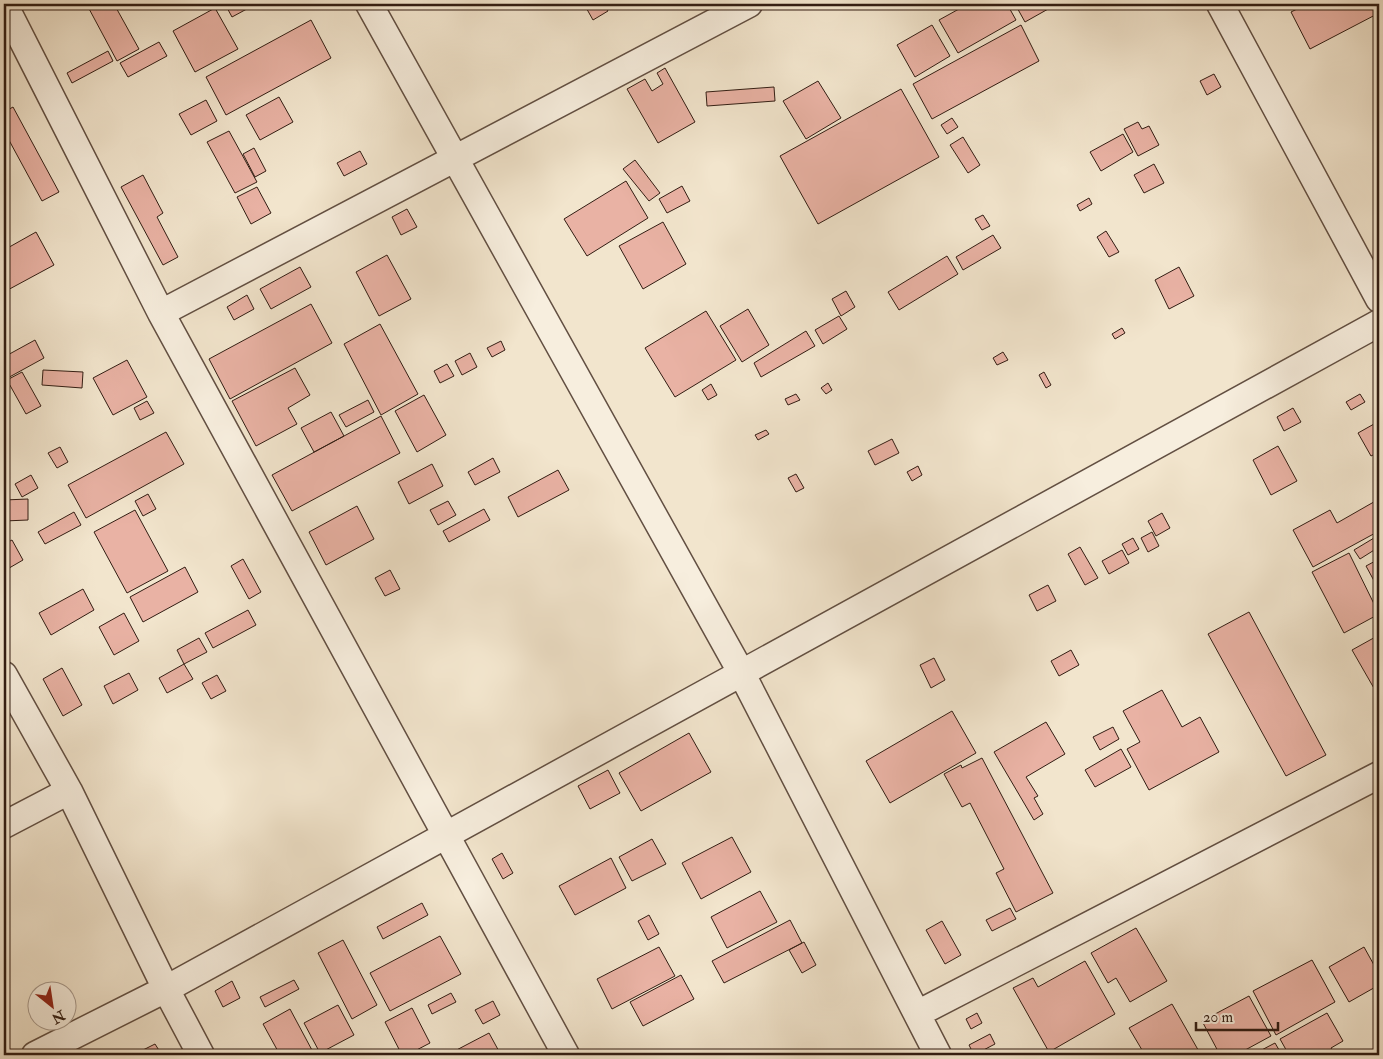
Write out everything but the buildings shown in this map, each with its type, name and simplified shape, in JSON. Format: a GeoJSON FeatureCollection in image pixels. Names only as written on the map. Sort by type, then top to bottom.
{"type":"FeatureCollection","features":[{"type":"Feature","properties":{"kind":"street"},"geometry":{"type":"LineString","coordinates":[[4,4],[161,313],[566,1055]]}},
{"type":"Feature","properties":{"kind":"street"},"geometry":{"type":"LineString","coordinates":[[369,4],[453,158],[742,674],[938,1055]]}},
{"type":"Feature","properties":{"kind":"street"},"geometry":{"type":"LineString","coordinates":[[161,313],[749,4]]}},
{"type":"Feature","properties":{"kind":"street"},"geometry":{"type":"LineString","coordinates":[[1220,4],[1379,299]]}},
{"type":"Feature","properties":{"kind":"street"},"geometry":{"type":"LineString","coordinates":[[35,1055],[166,989],[1379,323]]}},
{"type":"Feature","properties":{"kind":"street"},"geometry":{"type":"LineString","coordinates":[[4,675],[69,791],[166,989],[201,1055]]}},
{"type":"Feature","properties":{"kind":"street"},"geometry":{"type":"LineString","coordinates":[[917,1014],[1379,776]]}},
{"type":"Feature","properties":{"kind":"street"},"geometry":{"type":"LineString","coordinates":[[4,825],[69,791]]}}]}
